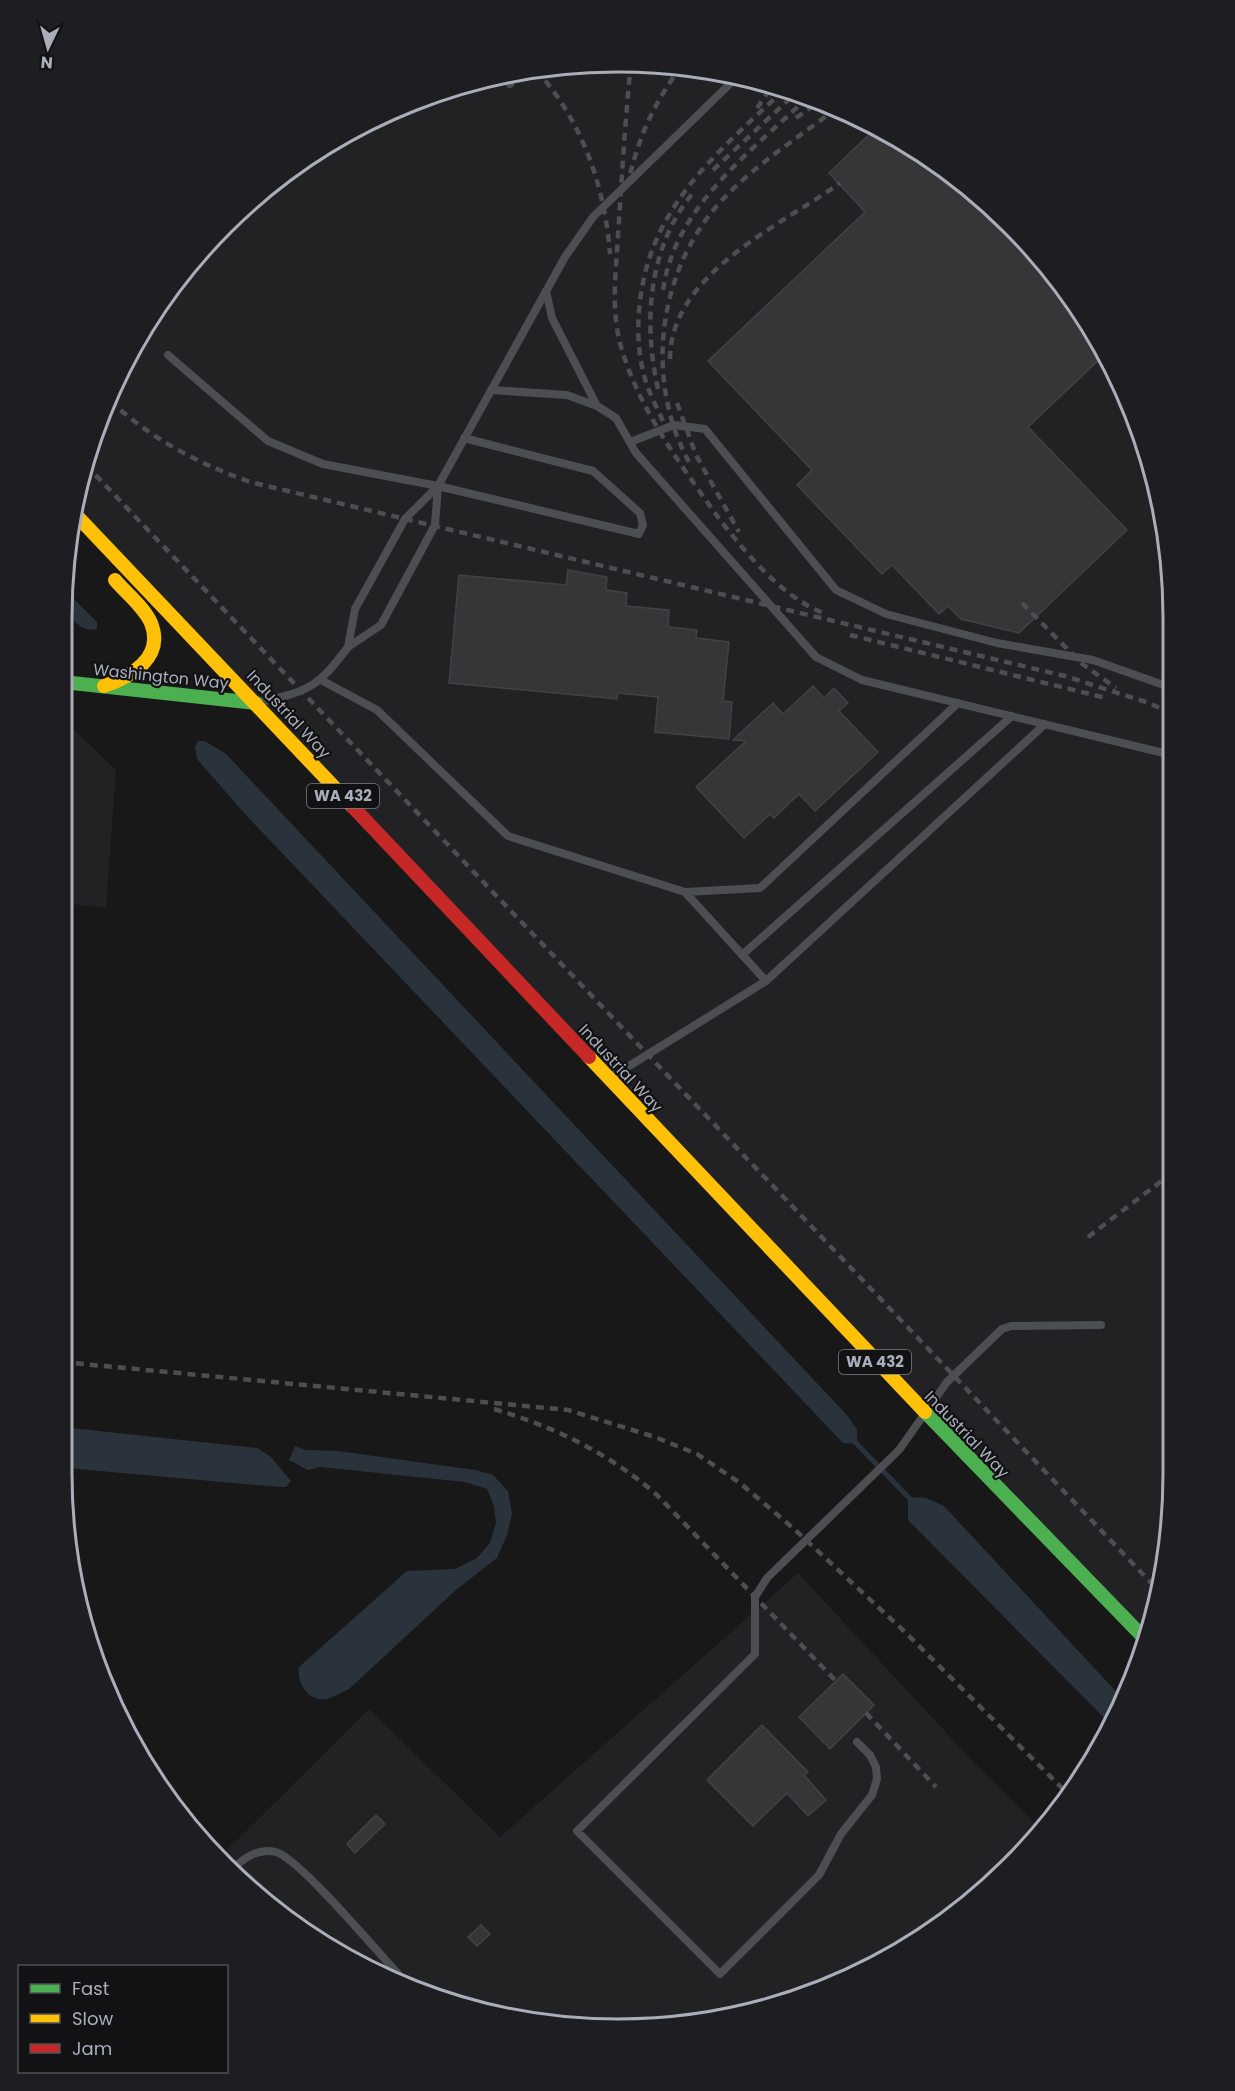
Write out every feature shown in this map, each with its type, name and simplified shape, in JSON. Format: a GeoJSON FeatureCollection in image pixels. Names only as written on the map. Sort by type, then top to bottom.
{"type":"FeatureCollection","features":[{"type":"Feature","properties":{"kind":"main road","name":"Industrial Way"},"geometry":{"type":"LineString","coordinates":[[81,520],[256,703],[923,1413],[1139,1633]]}},
{"type":"Feature","properties":{"kind":"main road"},"geometry":{"type":"LineString","coordinates":[[104,686],[137,672],[152,649],[153,635],[150,622],[114,579],[115,555]]}},
{"type":"Feature","properties":{"kind":"main road","name":"Washington Way"},"geometry":{"type":"LineString","coordinates":[[72,683],[256,703]]}},
{"type":"Feature","properties":{"kind":"lane"},"geometry":{"type":"LineString","coordinates":[[348,647],[355,609],[405,519],[438,486],[565,257],[593,217],[730,84]]}},
{"type":"Feature","properties":{"kind":"lane"},"geometry":{"type":"LineString","coordinates":[[546,291],[552,318],[597,406]]}},
{"type":"Feature","properties":{"kind":"lane"},"geometry":{"type":"LineString","coordinates":[[168,355],[268,441],[323,464],[438,486],[639,534],[644,525],[640,513],[592,471],[464,438]]}},
{"type":"Feature","properties":{"kind":"lane"},"geometry":{"type":"LineString","coordinates":[[491,390],[567,395],[597,406],[616,418],[636,453],[816,657],[862,680],[1163,753]]}},
{"type":"Feature","properties":{"kind":"lane"},"geometry":{"type":"LineString","coordinates":[[630,442],[674,425],[705,429],[836,590],[886,614],[997,643],[1094,660],[1163,685]]}},
{"type":"Feature","properties":{"kind":"lane"},"geometry":{"type":"LineString","coordinates":[[256,703],[302,692],[321,680],[348,647],[381,625],[435,525],[438,486]]}},
{"type":"Feature","properties":{"kind":"lane"},"geometry":{"type":"LineString","coordinates":[[321,680],[377,710],[508,836],[685,892],[760,888],[958,703]]}},
{"type":"Feature","properties":{"kind":"lane"},"geometry":{"type":"LineString","coordinates":[[742,955],[1012,716]]}},
{"type":"Feature","properties":{"kind":"lane"},"geometry":{"type":"LineString","coordinates":[[609,1079],[766,981],[1045,724]]}},
{"type":"Feature","properties":{"kind":"lane"},"geometry":{"type":"LineString","coordinates":[[685,892],[766,981]]}},
{"type":"Feature","properties":{"kind":"lane"},"geometry":{"type":"LineString","coordinates":[[857,1742],[870,1755],[876,1767],[872,1795],[841,1834],[819,1875],[720,1974],[577,1831],[755,1654],[755,1597],[767,1578],[899,1450],[947,1382],[1002,1329],[1020,1324],[1075,1327],[1101,1325]]}},
{"type":"Feature","properties":{"kind":"lane"},"geometry":{"type":"LineString","coordinates":[[238,1865],[260,1851],[278,1852],[303,1871],[396,1971]]}},
{"type":"Feature","properties":{"kind":"shaded area"},"geometry":{"type":"Polygon","coordinates":[[[582,73],[653,73],[689,77],[724,82],[793,101],[859,128],[890,145],[921,164],[977,207],[1028,258],[1050,285],[1071,314],[1107,376],[1134,442],[1153,511],[1162,582],[1163,618],[1163,1474],[1162,1509],[1153,1580],[1140,1629],[81,520],[101,442],[128,376],[164,314],[185,285],[207,258],[258,207],[314,164],[376,128],[442,101],[476,91],[511,82],[582,73]]]}},
{"type":"Feature","properties":{"kind":"shaded area"},"geometry":{"type":"Polygon","coordinates":[[[73,598],[97,622],[97,629],[87,629],[72,619],[73,598]]]}},
{"type":"Feature","properties":{"kind":"shaded area"},"geometry":{"type":"Polygon","coordinates":[[[72,728],[116,770],[106,908],[72,904],[72,728]]]}},
{"type":"Feature","properties":{"kind":"shaded area"},"geometry":{"type":"Polygon","coordinates":[[[198,741],[205,741],[226,754],[845,1413],[857,1429],[857,1444],[843,1443],[245,814],[197,759],[195,747],[198,741]]]}},
{"type":"Feature","properties":{"kind":"shaded area"},"geometry":{"type":"Polygon","coordinates":[[[72,1428],[257,1448],[271,1457],[291,1481],[286,1487],[72,1468],[72,1428]]]}},
{"type":"Feature","properties":{"kind":"shaded area"},"geometry":{"type":"Polygon","coordinates":[[[295,1446],[305,1450],[338,1451],[475,1470],[493,1475],[508,1491],[512,1514],[507,1535],[497,1558],[456,1590],[349,1689],[326,1699],[314,1698],[305,1690],[300,1679],[299,1667],[407,1571],[455,1569],[477,1558],[490,1543],[496,1523],[494,1506],[487,1489],[465,1482],[320,1467],[308,1470],[289,1460],[295,1446]]]}},
{"type":"Feature","properties":{"kind":"shaded area"},"geometry":{"type":"Polygon","coordinates":[[[908,1497],[926,1498],[944,1506],[1117,1692],[1105,1719],[908,1520],[908,1497]]]}},
{"type":"Feature","properties":{"kind":"shaded area"},"geometry":{"type":"Polygon","coordinates":[[[798,1573],[980,1769],[1035,1824],[977,1884],[950,1906],[921,1927],[859,1963],[793,1990],[759,2000],[724,2009],[653,2018],[582,2018],[546,2014],[511,2009],[442,1990],[376,1963],[314,1927],[258,1884],[225,1852],[369,1709],[500,1837],[798,1573]]]}},
{"type":"Feature","properties":{"kind":"building"},"geometry":{"type":"Polygon","coordinates":[[[870,134],[921,164],[977,207],[1028,258],[1071,314],[1098,360],[1028,427],[1127,530],[1019,633],[961,619],[948,606],[939,614],[892,565],[882,574],[797,485],[812,470],[708,361],[865,212],[829,173],[870,134]]]}},
{"type":"Feature","properties":{"kind":"building"},"geometry":{"type":"Polygon","coordinates":[[[568,570],[607,577],[606,590],[627,593],[626,606],[669,610],[668,627],[697,630],[696,638],[729,642],[723,701],[732,702],[729,739],[655,732],[658,697],[618,693],[617,699],[449,683],[459,575],[566,585],[568,570]]]}},
{"type":"Feature","properties":{"kind":"building"},"geometry":{"type":"Polygon","coordinates":[[[813,686],[824,698],[834,688],[848,703],[839,711],[878,752],[815,811],[799,794],[774,818],[770,814],[744,838],[696,787],[746,741],[733,740],[773,703],[783,714],[813,686]]]}},
{"type":"Feature","properties":{"kind":"building"},"geometry":{"type":"Polygon","coordinates":[[[843,1674],[874,1705],[830,1749],[799,1717],[843,1674]]]}},
{"type":"Feature","properties":{"kind":"building"},"geometry":{"type":"Polygon","coordinates":[[[762,1725],[808,1772],[804,1775],[826,1800],[808,1816],[787,1793],[753,1826],[707,1780],[762,1725]]]}},
{"type":"Feature","properties":{"kind":"building"},"geometry":{"type":"Polygon","coordinates":[[[376,1815],[385,1824],[355,1853],[347,1844],[376,1815]]]}},
{"type":"Feature","properties":{"kind":"building"},"geometry":{"type":"Polygon","coordinates":[[[481,1925],[490,1934],[477,1946],[468,1937],[481,1925]]]}},
{"type":"Feature","properties":{"kind":"waterway"},"geometry":{"type":"LineString","coordinates":[[853,1440],[913,1502]]}},
{"type":"Feature","properties":{"kind":"railway"},"geometry":{"type":"LineString","coordinates":[[630,72],[615,289],[617,330],[627,366],[660,432],[725,526],[778,584],[793,596],[824,613]]}},
{"type":"Feature","properties":{"kind":"railway"},"geometry":{"type":"LineString","coordinates":[[627,187],[636,154],[653,111],[675,75]]}},
{"type":"Feature","properties":{"kind":"railway"},"geometry":{"type":"LineString","coordinates":[[542,78],[566,110],[588,156],[603,204],[610,254]]}},
{"type":"Feature","properties":{"kind":"railway"},"geometry":{"type":"LineString","coordinates":[[757,108],[767,93]]}},
{"type":"Feature","properties":{"kind":"railway"},"geometry":{"type":"LineString","coordinates":[[663,421],[646,381],[639,345],[638,324],[641,294],[648,262],[660,232],[675,205],[694,180],[714,156],[777,96]]}},
{"type":"Feature","properties":{"kind":"railway"},"geometry":{"type":"LineString","coordinates":[[713,170],[789,100]]}},
{"type":"Feature","properties":{"kind":"railway"},"geometry":{"type":"LineString","coordinates":[[663,290],[670,260],[683,232],[699,207],[740,160],[800,104]]}},
{"type":"Feature","properties":{"kind":"railway"},"geometry":{"type":"LineString","coordinates":[[796,118],[810,108]]}},
{"type":"Feature","properties":{"kind":"railway"},"geometry":{"type":"LineString","coordinates":[[689,462],[674,428],[665,392],[663,355],[666,318],[674,282],[689,248],[708,217],[733,189],[828,115]]}},
{"type":"Feature","properties":{"kind":"railway"},"geometry":{"type":"LineString","coordinates":[[670,359],[675,329],[688,302],[708,277],[732,255],[760,235],[840,183]]}},
{"type":"Feature","properties":{"kind":"railway"},"geometry":{"type":"LineString","coordinates":[[658,389],[651,338],[653,286],[666,237],[678,214],[693,193]]}},
{"type":"Feature","properties":{"kind":"railway"},"geometry":{"type":"LineString","coordinates":[[677,403],[696,455],[739,532]]}},
{"type":"Feature","properties":{"kind":"railway"},"geometry":{"type":"LineString","coordinates":[[115,406],[142,427],[176,449],[250,482],[1065,676],[1163,710]]}},
{"type":"Feature","properties":{"kind":"railway"},"geometry":{"type":"LineString","coordinates":[[92,472],[1152,1584]]}},
{"type":"Feature","properties":{"kind":"railway"},"geometry":{"type":"LineString","coordinates":[[1022,603],[1081,663],[1116,688]]}},
{"type":"Feature","properties":{"kind":"railway"},"geometry":{"type":"LineString","coordinates":[[850,635],[1106,698]]}},
{"type":"Feature","properties":{"kind":"railway"},"geometry":{"type":"LineString","coordinates":[[1088,1237],[1163,1180]]}},
{"type":"Feature","properties":{"kind":"railway"},"geometry":{"type":"LineString","coordinates":[[72,1363],[568,1410],[655,1437],[697,1454],[740,1483],[793,1528],[904,1631],[1063,1789]]}},
{"type":"Feature","properties":{"kind":"railway"},"geometry":{"type":"LineString","coordinates":[[494,1409],[538,1424],[580,1443],[638,1479],[656,1494],[836,1681]]}},
{"type":"Feature","properties":{"kind":"railway"},"geometry":{"type":"LineString","coordinates":[[866,1713],[936,1787]]}},
{"type":"Feature","properties":{"kind":"traffic: fast"},"geometry":{"type":"LineString","coordinates":[[72,683],[256,703]]}},
{"type":"Feature","properties":{"kind":"traffic: fast"},"geometry":{"type":"LineString","coordinates":[[925,1412],[1139,1633]]}},
{"type":"Feature","properties":{"kind":"traffic: slow"},"geometry":{"type":"LineString","coordinates":[[81,520],[353,807]]}},
{"type":"Feature","properties":{"kind":"traffic: slow"},"geometry":{"type":"LineString","coordinates":[[104,686],[134,671],[149,656],[153,646],[154,635],[148,617],[115,580]]}},
{"type":"Feature","properties":{"kind":"traffic: slow"},"geometry":{"type":"LineString","coordinates":[[589,1057],[925,1412]]}},
{"type":"Feature","properties":{"kind":"traffic: jam"},"geometry":{"type":"LineString","coordinates":[[353,807],[589,1057]]}}]}
